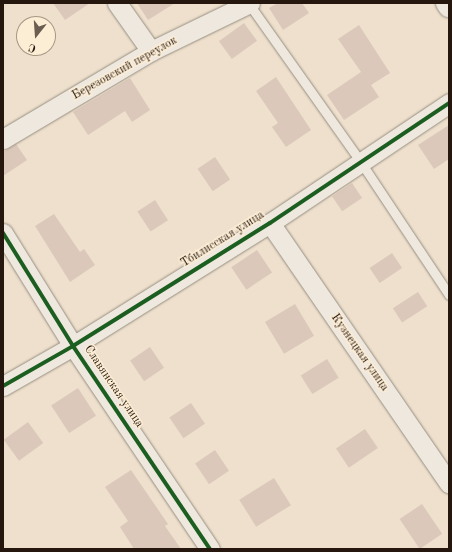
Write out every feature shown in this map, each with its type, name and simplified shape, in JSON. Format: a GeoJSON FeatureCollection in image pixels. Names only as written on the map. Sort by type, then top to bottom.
{"type":"FeatureCollection","features":[{"type":"Feature","properties":{"kind":"street"},"geometry":{"type":"LineString","coordinates":[[116,3],[151,52]]}},
{"type":"Feature","properties":{"kind":"street","name":"Березовский переулок"},"geometry":{"type":"LineString","coordinates":[[3,139],[151,52],[249,3]]}},
{"type":"Feature","properties":{"kind":"street","name":"Тбилисская улица"},"geometry":{"type":"LineString","coordinates":[[3,386],[74,346],[270,223],[360,161],[449,103]]}},
{"type":"Feature","properties":{"kind":"street","name":"Кузнецкая улица"},"geometry":{"type":"LineString","coordinates":[[270,223],[449,483]]}},
{"type":"Feature","properties":{"kind":"street","name":"Славянская улица"},"geometry":{"type":"LineString","coordinates":[[3,233],[74,346],[210,549]]}},
{"type":"Feature","properties":{"kind":"lane"},"geometry":{"type":"LineString","coordinates":[[249,3],[360,161],[449,295]]}},
{"type":"Feature","properties":{"kind":"building"},"geometry":{"type":"Polygon","coordinates":[[[53,3],[90,3],[65,20],[53,3]]]}},
{"type":"Feature","properties":{"kind":"building"},"geometry":{"type":"Polygon","coordinates":[[[137,3],[175,3],[148,20],[137,3]]]}},
{"type":"Feature","properties":{"kind":"building"},"geometry":{"type":"Polygon","coordinates":[[[278,3],[302,3],[309,13],[283,30],[269,8],[278,3]]]}},
{"type":"Feature","properties":{"kind":"building"},"geometry":{"type":"Polygon","coordinates":[[[244,23],[257,41],[232,59],[219,41],[244,23]]]}},
{"type":"Feature","properties":{"kind":"building"},"geometry":{"type":"Polygon","coordinates":[[[359,25],[390,73],[371,85],[379,97],[344,120],[327,95],[361,72],[338,39],[359,25]]]}},
{"type":"Feature","properties":{"kind":"building"},"geometry":{"type":"Polygon","coordinates":[[[276,77],[311,130],[286,147],[272,127],[278,123],[256,91],[276,77]]]}},
{"type":"Feature","properties":{"kind":"building"},"geometry":{"type":"Polygon","coordinates":[[[130,78],[150,110],[132,122],[125,111],[88,135],[73,112],[130,78]]]}},
{"type":"Feature","properties":{"kind":"building"},"geometry":{"type":"Polygon","coordinates":[[[449,125],[449,159],[434,169],[418,145],[449,125]]]}},
{"type":"Feature","properties":{"kind":"building"},"geometry":{"type":"Polygon","coordinates":[[[16,144],[27,160],[3,176],[3,152],[16,144]]]}},
{"type":"Feature","properties":{"kind":"building"},"geometry":{"type":"Polygon","coordinates":[[[215,157],[230,179],[213,191],[198,169],[215,157]]]}},
{"type":"Feature","properties":{"kind":"building"},"geometry":{"type":"Polygon","coordinates":[[[352,183],[362,198],[342,211],[332,196],[352,183]]]}},
{"type":"Feature","properties":{"kind":"building"},"geometry":{"type":"Polygon","coordinates":[[[155,200],[168,220],[150,232],[137,211],[155,200]]]}},
{"type":"Feature","properties":{"kind":"building"},"geometry":{"type":"Polygon","coordinates":[[[54,214],[80,252],[84,249],[95,265],[70,282],[35,226],[54,214]]]}},
{"type":"Feature","properties":{"kind":"building"},"geometry":{"type":"Polygon","coordinates":[[[257,250],[272,272],[246,290],[231,267],[257,250]]]}},
{"type":"Feature","properties":{"kind":"building"},"geometry":{"type":"Polygon","coordinates":[[[392,253],[402,268],[380,283],[370,268],[392,253]]]}},
{"type":"Feature","properties":{"kind":"building"},"geometry":{"type":"Polygon","coordinates":[[[418,292],[427,306],[402,323],[393,308],[418,292]]]}},
{"type":"Feature","properties":{"kind":"building"},"geometry":{"type":"Polygon","coordinates":[[[295,304],[314,336],[284,354],[265,322],[295,304]]]}},
{"type":"Feature","properties":{"kind":"building"},"geometry":{"type":"Polygon","coordinates":[[[150,347],[164,368],[144,381],[130,360],[150,347]]]}},
{"type":"Feature","properties":{"kind":"building"},"geometry":{"type":"Polygon","coordinates":[[[327,359],[339,378],[312,394],[301,375],[327,359]]]}},
{"type":"Feature","properties":{"kind":"building"},"geometry":{"type":"Polygon","coordinates":[[[78,388],[96,416],[69,433],[51,405],[78,388]]]}},
{"type":"Feature","properties":{"kind":"building"},"geometry":{"type":"Polygon","coordinates":[[[191,403],[205,424],[183,438],[169,418],[191,403]]]}},
{"type":"Feature","properties":{"kind":"building"},"geometry":{"type":"Polygon","coordinates":[[[28,422],[43,443],[19,461],[4,440],[28,422]]]}},
{"type":"Feature","properties":{"kind":"building"},"geometry":{"type":"Polygon","coordinates":[[[365,429],[378,448],[349,468],[336,449],[365,429]]]}},
{"type":"Feature","properties":{"kind":"building"},"geometry":{"type":"Polygon","coordinates":[[[215,450],[229,471],[209,484],[195,463],[215,450]]]}},
{"type":"Feature","properties":{"kind":"building"},"geometry":{"type":"Polygon","coordinates":[[[131,470],[168,524],[165,526],[181,549],[134,549],[120,527],[128,521],[105,487],[131,470]]]}},
{"type":"Feature","properties":{"kind":"building"},"geometry":{"type":"Polygon","coordinates":[[[274,478],[291,505],[256,527],[239,500],[274,478]]]}},
{"type":"Feature","properties":{"kind":"building"},"geometry":{"type":"Polygon","coordinates":[[[422,504],[442,534],[420,549],[400,519],[422,504]]]}},
{"type":"Feature","properties":{"kind":"cycle path"},"geometry":{"type":"LineString","coordinates":[[3,386],[73,346],[270,223],[449,103]]}},
{"type":"Feature","properties":{"kind":"cycle path"},"geometry":{"type":"LineString","coordinates":[[3,233],[73,346],[210,549]]}}]}
